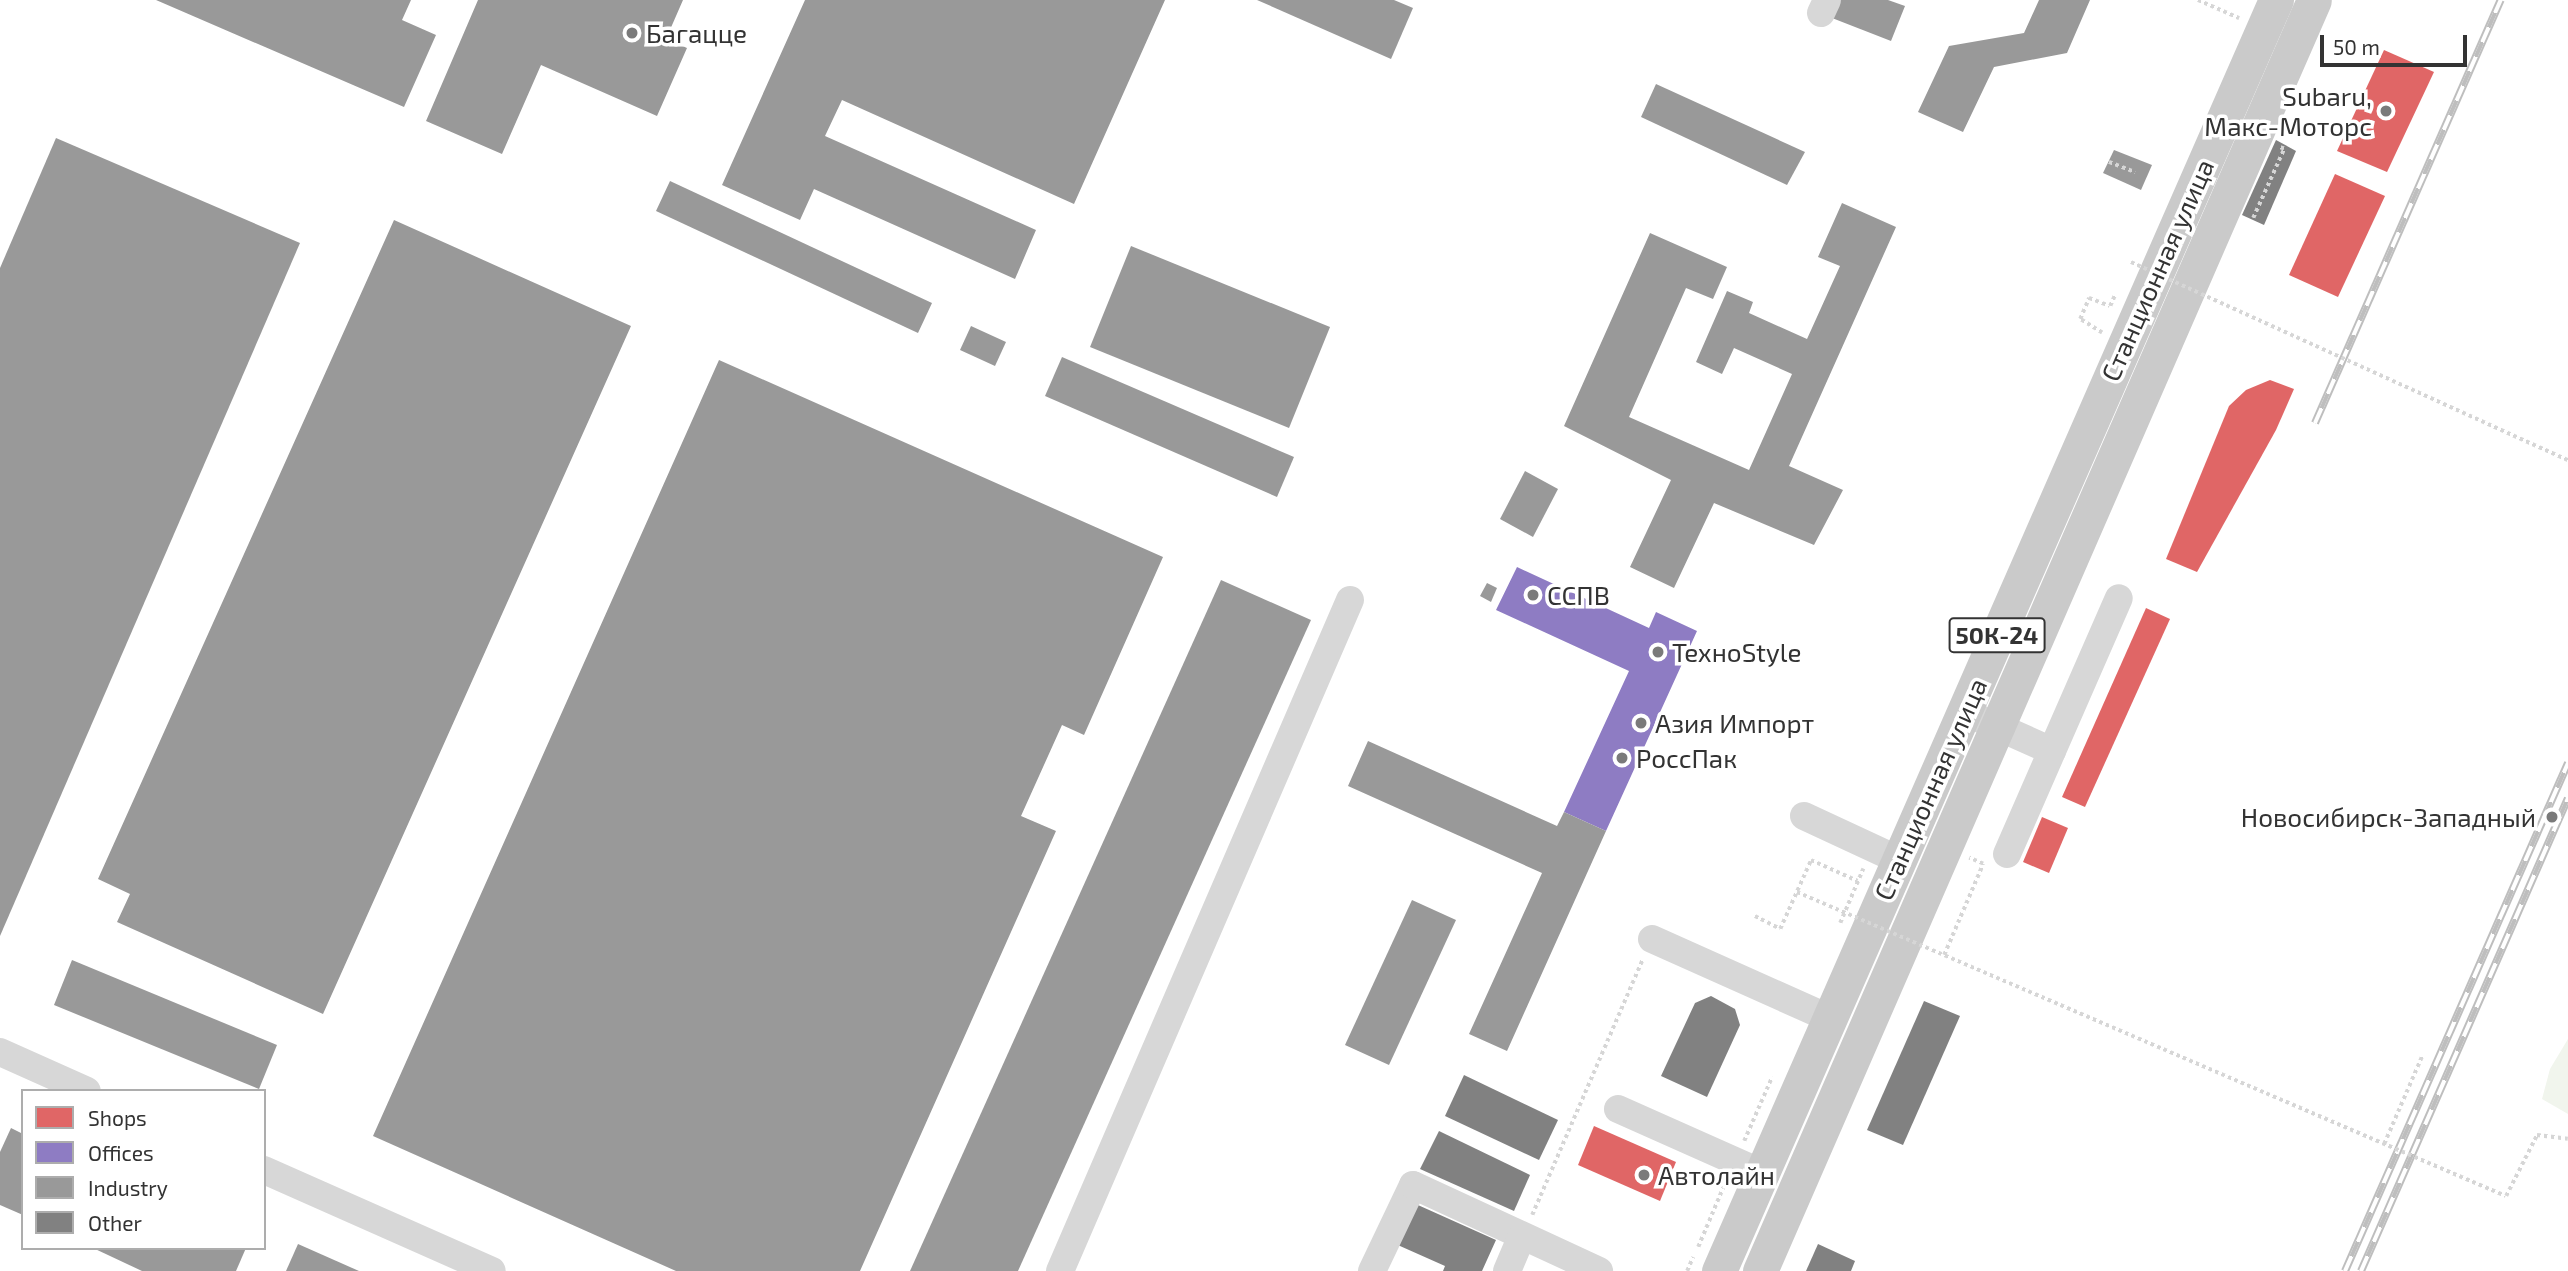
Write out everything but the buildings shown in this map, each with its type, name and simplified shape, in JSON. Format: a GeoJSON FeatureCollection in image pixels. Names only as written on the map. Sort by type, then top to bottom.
{"type":"FeatureCollection","features":[{"type":"Feature","properties":{"kind":"main road","name":"Станционная улица"},"geometry":{"type":"LineString","coordinates":[[1760,1271],[2314,0]]}},
{"type":"Feature","properties":{"kind":"main road","name":"Станционная улица"},"geometry":{"type":"LineString","coordinates":[[1719,1271],[2269,15]]}},
{"type":"Feature","properties":{"kind":"lane"},"geometry":{"type":"LineString","coordinates":[[1995,859],[2052,751],[2119,598]]}},
{"type":"Feature","properties":{"kind":"lane"},"geometry":{"type":"LineString","coordinates":[[1060,1271],[1350,600]]}},
{"type":"Feature","properties":{"kind":"lane"},"geometry":{"type":"LineString","coordinates":[[1964,713],[2052,751]]}},
{"type":"Feature","properties":{"kind":"lane"},"geometry":{"type":"LineString","coordinates":[[1804,816],[1899,860]]}},
{"type":"Feature","properties":{"kind":"lane"},"geometry":{"type":"LineString","coordinates":[[1652,939],[1831,1019]]}},
{"type":"Feature","properties":{"kind":"lane"},"geometry":{"type":"LineString","coordinates":[[0,1052],[83,1089]]}},
{"type":"Feature","properties":{"kind":"lane"},"geometry":{"type":"LineString","coordinates":[[1618,1110],[1762,1173]]}},
{"type":"Feature","properties":{"kind":"lane"},"geometry":{"type":"LineString","coordinates":[[266,1171],[492,1271]]}},
{"type":"Feature","properties":{"kind":"lane"},"geometry":{"type":"LineString","coordinates":[[1372,1271],[1413,1185],[1599,1271]]}},
{"type":"Feature","properties":{"kind":"lane"},"geometry":{"type":"LineString","coordinates":[[1507,1271],[1522,1236]]}},
{"type":"Feature","properties":{"kind":"path"},"geometry":{"type":"LineString","coordinates":[[2198,0],[2269,15]]}},
{"type":"Feature","properties":{"kind":"path"},"geometry":{"type":"LineString","coordinates":[[2253,218],[2284,149]]}},
{"type":"Feature","properties":{"kind":"path"},"geometry":{"type":"LineString","coordinates":[[2109,162],[2135,172]]}},
{"type":"Feature","properties":{"kind":"path"},"geometry":{"type":"LineString","coordinates":[[2125,273],[2131,262],[2568,460]]}},
{"type":"Feature","properties":{"kind":"path"},"geometry":{"type":"LineString","coordinates":[[2103,334],[2080,320],[2089,298],[2110,306],[2120,284]]}},
{"type":"Feature","properties":{"kind":"path"},"geometry":{"type":"LineString","coordinates":[[1944,955],[1995,859]]}},
{"type":"Feature","properties":{"kind":"path"},"geometry":{"type":"LineString","coordinates":[[1755,916],[1780,929],[1811,860],[1858,881]]}},
{"type":"Feature","properties":{"kind":"path"},"geometry":{"type":"LineString","coordinates":[[1797,892],[2506,1196],[2537,1135],[2568,1139]]}},
{"type":"Feature","properties":{"kind":"path"},"geometry":{"type":"LineString","coordinates":[[1522,1236],[1652,939]]}},
{"type":"Feature","properties":{"kind":"path"},"geometry":{"type":"LineString","coordinates":[[2384,1144],[2422,1056]]}},
{"type":"Feature","properties":{"kind":"shaded area"},"geometry":{"type":"Polygon","coordinates":[[[2568,1039],[2568,1114],[2542,1099],[2550,1069],[2568,1039]]]}},
{"type":"Feature","properties":{"kind":"railway"},"geometry":{"type":"LineString","coordinates":[[2315,423],[2501,0]]}},
{"type":"Feature","properties":{"kind":"railway"},"geometry":{"type":"LineString","coordinates":[[2345,1271],[2568,763]]}},
{"type":"Feature","properties":{"kind":"railway"},"geometry":{"type":"LineString","coordinates":[[2361,1271],[2568,798]]}},
{"type":"Feature","properties":{"kind":"place","name":"Багацце"},"geometry":{"type":"Point","coordinates":[632,33]}},
{"type":"Feature","properties":{"kind":"place","name":"Subaru, Макс-Моторс"},"geometry":{"type":"Point","coordinates":[2386,111]}},
{"type":"Feature","properties":{"kind":"place","name":"ССПВ"},"geometry":{"type":"Point","coordinates":[1533,595]}},
{"type":"Feature","properties":{"kind":"place","name":"ТехноStyle"},"geometry":{"type":"Point","coordinates":[1658,652]}},
{"type":"Feature","properties":{"kind":"place","name":"Азия Импорт"},"geometry":{"type":"Point","coordinates":[1641,723]}},
{"type":"Feature","properties":{"kind":"place","name":"РоссПак"},"geometry":{"type":"Point","coordinates":[1622,758]}},
{"type":"Feature","properties":{"kind":"place","name":"Новосибирск-Западный"},"geometry":{"type":"Point","coordinates":[2552,817]}},
{"type":"Feature","properties":{"kind":"place","name":"Автолайн"},"geometry":{"type":"Point","coordinates":[1644,1175]}}]}
